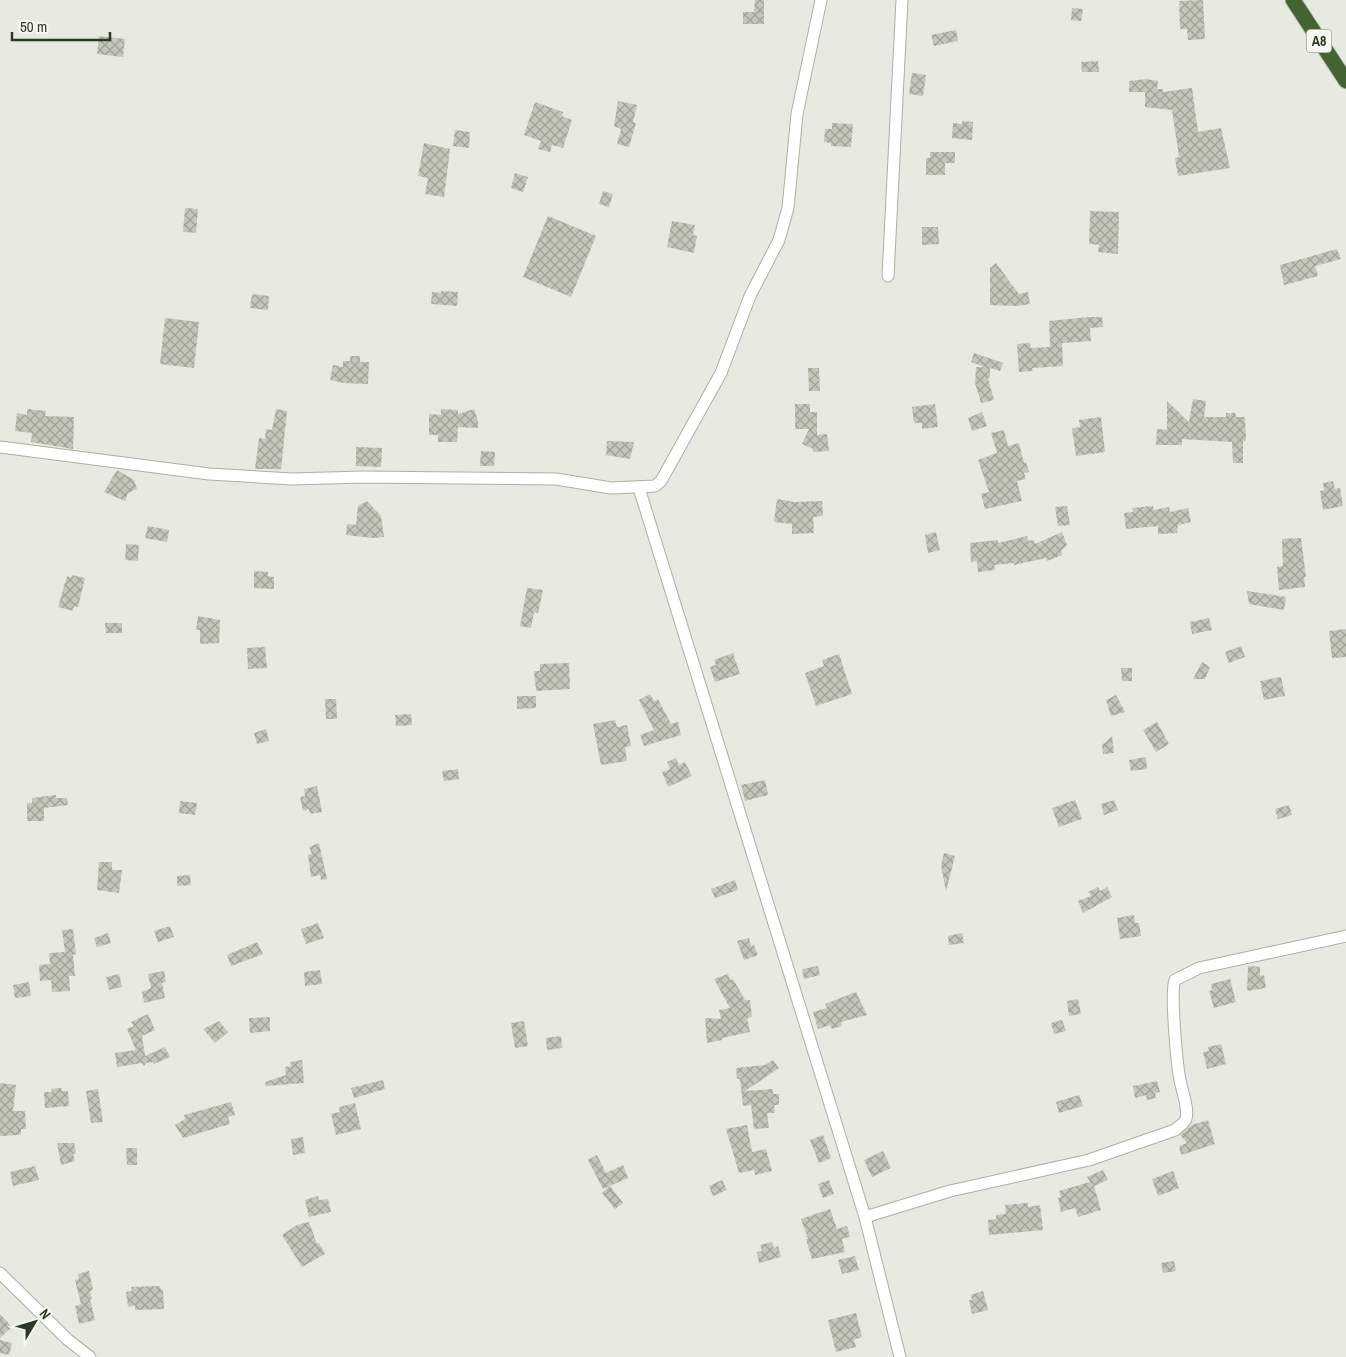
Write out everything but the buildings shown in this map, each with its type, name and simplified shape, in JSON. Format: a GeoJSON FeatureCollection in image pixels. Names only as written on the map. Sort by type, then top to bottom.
{"type":"FeatureCollection","features":[{"type":"Feature","properties":{"kind":"highway","name":"A8"},"geometry":{"type":"LineString","coordinates":[[1293,0],[1346,81]]}},
{"type":"Feature","properties":{"kind":"street"},"geometry":{"type":"LineString","coordinates":[[0,447],[209,474],[283,479],[363,476],[547,479],[611,488],[655,486],[660,481],[720,373],[750,296],[779,240],[788,208],[797,114],[821,0]]}},
{"type":"Feature","properties":{"kind":"street"},"geometry":{"type":"LineString","coordinates":[[888,276],[902,0]]}},
{"type":"Feature","properties":{"kind":"street"},"geometry":{"type":"LineString","coordinates":[[639,488],[865,1217],[900,1357]]}},
{"type":"Feature","properties":{"kind":"street"},"geometry":{"type":"LineString","coordinates":[[865,1217],[950,1191],[1089,1160],[1175,1130],[1184,1123],[1187,1110],[1176,1059],[1172,986],[1175,980],[1199,968],[1346,936]]}},
{"type":"Feature","properties":{"kind":"street"},"geometry":{"type":"LineString","coordinates":[[0,1273],[68,1340],[90,1357]]}}]}
